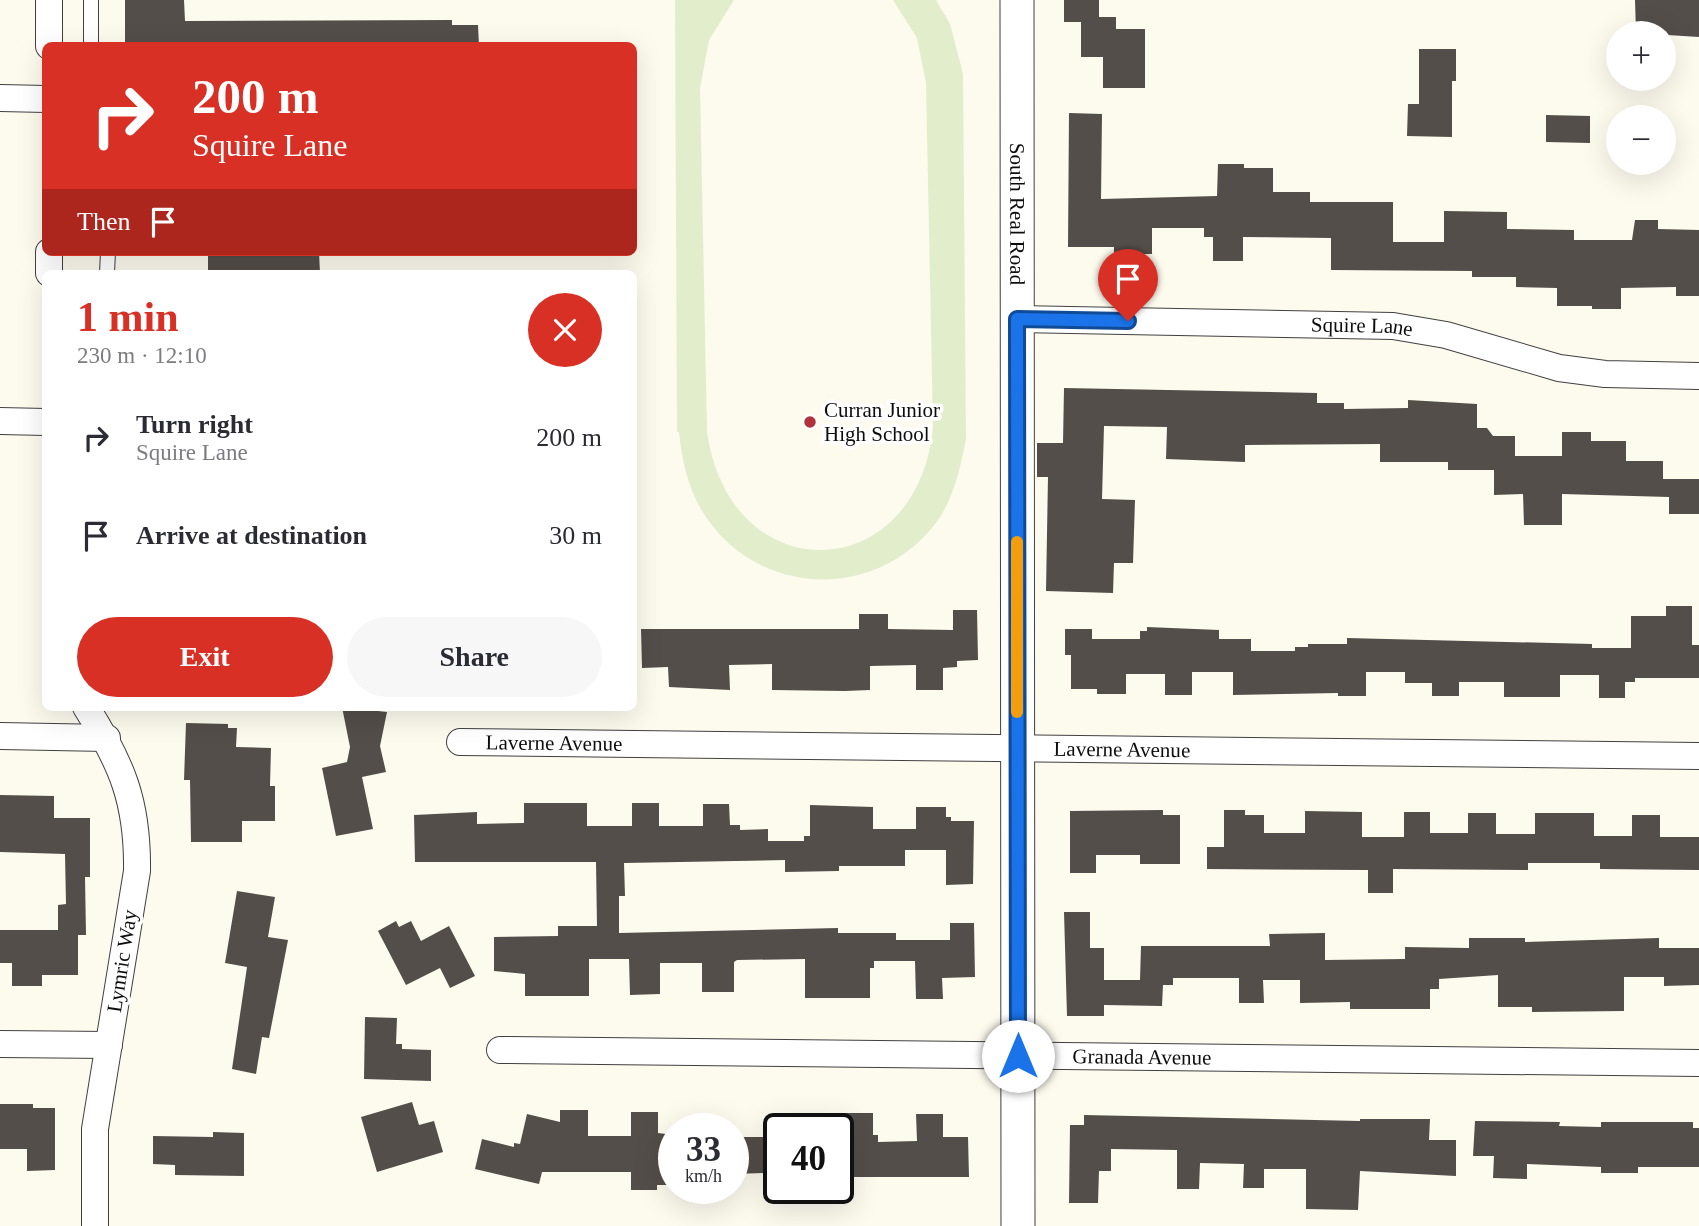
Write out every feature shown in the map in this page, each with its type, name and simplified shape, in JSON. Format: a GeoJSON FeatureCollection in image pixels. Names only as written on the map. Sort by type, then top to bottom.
{"type":"FeatureCollection","features":[{"type":"Feature","properties":{"kind":"street"},"geometry":{"type":"LineString","coordinates":[[49,0],[49,42]]}},
{"type":"Feature","properties":{"kind":"street","name":"South Real Road"},"geometry":{"type":"LineString","coordinates":[[1017,0],[1018,1226]]}},
{"type":"Feature","properties":{"kind":"street"},"geometry":{"type":"LineString","coordinates":[[0,98],[42,99]]}},
{"type":"Feature","properties":{"kind":"street","name":"Squire Lane"},"geometry":{"type":"LineString","coordinates":[[1017,319],[1394,326],[1446,335],[1559,368],[1605,374],[1699,376]]}},
{"type":"Feature","properties":{"kind":"street"},"geometry":{"type":"LineString","coordinates":[[0,421],[42,422]]}},
{"type":"Feature","properties":{"kind":"street","name":"Lymric Way"},"geometry":{"type":"LineString","coordinates":[[89,711],[107,738],[122,769],[138,836],[137,871],[95,1129],[95,1226]]}},
{"type":"Feature","properties":{"kind":"street"},"geometry":{"type":"LineString","coordinates":[[0,736],[107,738]]}},
{"type":"Feature","properties":{"kind":"street","name":"Laverne Avenue"},"geometry":{"type":"LineString","coordinates":[[460,742],[1699,756]]}},
{"type":"Feature","properties":{"kind":"street"},"geometry":{"type":"LineString","coordinates":[[0,1044],[109,1045]]}},
{"type":"Feature","properties":{"kind":"street","name":"Granada Avenue"},"geometry":{"type":"LineString","coordinates":[[500,1050],[1699,1063]]}},
{"type":"Feature","properties":{"kind":"lane"},"geometry":{"type":"LineString","coordinates":[[91,0],[91,42]]}},
{"type":"Feature","properties":{"kind":"green space"},"geometry":{"type":"Polygon","coordinates":[[[675,0],[734,0],[709,40],[700,88],[707,432],[723,485],[750,522],[784,543],[823,550],[861,542],[894,518],[920,480],[933,428],[926,83],[917,38],[893,0],[936,0],[950,24],[963,74],[966,439],[955,483],[942,514],[909,550],[879,568],[847,577],[814,579],[781,573],[750,559],[723,538],[701,509],[689,481],[677,432],[675,0]]]}},
{"type":"Feature","properties":{"kind":"building"},"geometry":{"type":"Polygon","coordinates":[[[125,0],[184,0],[185,21],[452,20],[452,25],[478,25],[479,42],[125,42],[125,0]]]}},
{"type":"Feature","properties":{"kind":"building"},"geometry":{"type":"Polygon","coordinates":[[[1064,0],[1099,0],[1099,17],[1116,17],[1116,29],[1145,29],[1145,88],[1103,88],[1103,57],[1081,57],[1081,22],[1064,22],[1064,0]]]}},
{"type":"Feature","properties":{"kind":"building"},"geometry":{"type":"Polygon","coordinates":[[[1635,0],[1699,0],[1699,37],[1676,36],[1676,21],[1636,21],[1635,0]]]}},
{"type":"Feature","properties":{"kind":"building"},"geometry":{"type":"Polygon","coordinates":[[[1419,49],[1456,49],[1456,81],[1452,81],[1452,137],[1407,136],[1408,104],[1419,104],[1419,49]]]}},
{"type":"Feature","properties":{"kind":"building"},"geometry":{"type":"Polygon","coordinates":[[[1069,113],[1102,114],[1101,199],[1217,196],[1218,164],[1244,164],[1244,168],[1273,168],[1273,192],[1310,192],[1310,202],[1393,202],[1393,242],[1444,242],[1444,211],[1507,212],[1507,229],[1574,230],[1574,240],[1632,240],[1635,220],[1658,220],[1658,229],[1699,230],[1699,296],[1676,296],[1676,287],[1621,288],[1621,309],[1557,306],[1557,288],[1516,287],[1516,277],[1472,277],[1472,271],[1331,270],[1331,238],[1243,237],[1243,261],[1213,261],[1213,237],[1204,237],[1204,228],[1152,228],[1152,254],[1114,254],[1114,247],[1068,247],[1069,113]]]}},
{"type":"Feature","properties":{"kind":"building"},"geometry":{"type":"Polygon","coordinates":[[[1546,115],[1590,116],[1590,143],[1546,142],[1546,115]]]}},
{"type":"Feature","properties":{"kind":"building"},"geometry":{"type":"Polygon","coordinates":[[[208,256],[319,256],[320,270],[208,270],[208,256]]]}},
{"type":"Feature","properties":{"kind":"building"},"geometry":{"type":"Polygon","coordinates":[[[1064,388],[1317,393],[1317,403],[1344,403],[1344,409],[1408,408],[1408,400],[1477,404],[1477,428],[1487,428],[1493,436],[1515,436],[1515,456],[1562,456],[1562,432],[1591,432],[1591,441],[1626,441],[1626,461],[1663,461],[1663,479],[1699,479],[1699,514],[1669,514],[1669,497],[1562,494],[1562,525],[1524,525],[1523,494],[1494,495],[1494,470],[1448,470],[1448,462],[1380,462],[1380,444],[1245,445],[1245,462],[1166,459],[1167,427],[1104,426],[1102,499],[1135,500],[1133,563],[1114,563],[1113,593],[1046,591],[1048,477],[1037,477],[1037,443],[1063,443],[1064,388]]]}},
{"type":"Feature","properties":{"kind":"building"},"geometry":{"type":"Polygon","coordinates":[[[1666,606],[1692,606],[1692,645],[1699,645],[1699,678],[1635,678],[1635,682],[1625,682],[1625,698],[1599,698],[1599,675],[1560,675],[1560,697],[1504,697],[1504,682],[1459,682],[1459,696],[1432,696],[1432,683],[1405,683],[1405,672],[1366,672],[1366,696],[1338,696],[1338,693],[1233,695],[1233,672],[1192,672],[1192,695],[1165,695],[1165,674],[1126,674],[1126,694],[1097,694],[1097,689],[1071,689],[1071,655],[1065,655],[1065,629],[1092,629],[1092,639],[1140,639],[1140,631],[1147,631],[1147,627],[1219,630],[1219,639],[1251,639],[1251,651],[1295,651],[1295,647],[1308,647],[1308,644],[1347,644],[1347,638],[1592,644],[1592,648],[1631,648],[1631,616],[1666,616],[1666,606]]]}},
{"type":"Feature","properties":{"kind":"building"},"geometry":{"type":"Polygon","coordinates":[[[953,610],[977,610],[978,660],[957,661],[957,667],[943,668],[943,690],[916,690],[916,665],[870,666],[870,690],[845,691],[772,690],[772,664],[729,665],[730,690],[669,687],[668,667],[642,668],[641,629],[859,629],[859,614],[888,614],[888,629],[953,630],[953,610]]]}},
{"type":"Feature","properties":{"kind":"building"},"geometry":{"type":"Polygon","coordinates":[[[343,711],[387,712],[380,746],[386,772],[362,777],[373,829],[336,836],[322,768],[347,762],[350,747],[343,711]]]}},
{"type":"Feature","properties":{"kind":"building"},"geometry":{"type":"Polygon","coordinates":[[[186,723],[228,724],[228,728],[237,728],[236,747],[271,748],[270,786],[275,786],[275,821],[242,821],[242,842],[191,842],[190,780],[184,780],[186,723]]]}},
{"type":"Feature","properties":{"kind":"building"},"geometry":{"type":"Polygon","coordinates":[[[0,795],[54,796],[54,818],[90,818],[90,877],[85,877],[86,935],[78,935],[78,975],[42,975],[42,986],[12,986],[12,963],[0,963],[0,930],[58,930],[58,905],[66,904],[65,854],[0,852],[0,795]]]}},
{"type":"Feature","properties":{"kind":"building"},"geometry":{"type":"Polygon","coordinates":[[[524,803],[587,803],[587,826],[632,826],[632,803],[659,803],[659,826],[703,826],[703,804],[729,804],[730,825],[740,825],[740,830],[768,829],[768,841],[804,841],[804,836],[810,836],[810,805],[873,807],[873,829],[916,829],[916,807],[946,807],[946,817],[951,817],[951,821],[974,821],[973,884],[946,885],[946,850],[905,850],[905,866],[839,866],[839,871],[785,872],[785,860],[624,863],[625,896],[619,896],[619,933],[838,928],[838,933],[896,933],[896,940],[950,940],[950,923],[974,923],[975,977],[942,978],[943,999],[916,999],[915,961],[874,961],[874,968],[870,968],[870,998],[805,998],[805,959],[737,960],[734,962],[734,992],[702,992],[702,963],[660,963],[660,994],[630,995],[629,959],[589,959],[589,996],[525,996],[525,974],[494,971],[494,937],[558,936],[558,926],[597,926],[596,862],[415,862],[414,815],[477,812],[477,824],[524,823],[524,803]]]}},
{"type":"Feature","properties":{"kind":"building"},"geometry":{"type":"Polygon","coordinates":[[[1163,810],[1163,815],[1180,815],[1180,864],[1140,864],[1140,855],[1096,855],[1096,873],[1070,873],[1070,811],[1163,810]]]}},
{"type":"Feature","properties":{"kind":"building"},"geometry":{"type":"Polygon","coordinates":[[[1224,810],[1245,810],[1245,815],[1264,815],[1264,833],[1305,833],[1305,811],[1362,812],[1362,837],[1404,837],[1404,812],[1430,812],[1430,833],[1468,833],[1468,813],[1496,813],[1496,834],[1535,834],[1535,813],[1594,813],[1594,836],[1632,836],[1632,815],[1660,815],[1660,837],[1699,837],[1699,870],[1600,869],[1600,863],[1528,863],[1528,870],[1393,869],[1393,893],[1368,893],[1368,870],[1207,869],[1207,847],[1224,847],[1224,810]]]}},
{"type":"Feature","properties":{"kind":"building"},"geometry":{"type":"Polygon","coordinates":[[[237,891],[275,897],[268,937],[288,940],[269,1038],[262,1037],[256,1074],[232,1069],[247,967],[225,963],[237,891]]]}},
{"type":"Feature","properties":{"kind":"building"},"geometry":{"type":"Polygon","coordinates":[[[1064,912],[1090,912],[1090,948],[1104,948],[1104,980],[1140,980],[1141,946],[1270,946],[1269,934],[1325,933],[1325,960],[1405,959],[1405,947],[1469,948],[1469,938],[1525,938],[1525,942],[1659,938],[1659,948],[1699,948],[1699,985],[1664,986],[1664,977],[1624,977],[1624,1011],[1532,1012],[1532,1007],[1498,1007],[1498,975],[1439,979],[1439,989],[1430,989],[1430,1009],[1350,1009],[1350,1002],[1300,1003],[1300,980],[1263,980],[1264,1003],[1239,1003],[1239,978],[1173,978],[1173,985],[1163,985],[1162,1006],[1104,1005],[1104,1016],[1067,1016],[1064,912]]]}},
{"type":"Feature","properties":{"kind":"building"},"geometry":{"type":"Polygon","coordinates":[[[396,921],[399,927],[411,921],[421,941],[449,926],[475,976],[450,988],[440,968],[406,985],[378,931],[396,921]]]}},
{"type":"Feature","properties":{"kind":"building"},"geometry":{"type":"Polygon","coordinates":[[[365,1017],[397,1018],[396,1044],[402,1044],[402,1049],[431,1050],[431,1081],[364,1079],[365,1017]]]}},
{"type":"Feature","properties":{"kind":"building"},"geometry":{"type":"Polygon","coordinates":[[[412,1102],[419,1125],[434,1121],[443,1152],[377,1172],[361,1117],[412,1102]]]}},
{"type":"Feature","properties":{"kind":"building"},"geometry":{"type":"Polygon","coordinates":[[[0,1104],[33,1104],[33,1108],[55,1108],[55,1170],[27,1171],[27,1149],[0,1149],[0,1104]]]}},
{"type":"Feature","properties":{"kind":"building"},"geometry":{"type":"Polygon","coordinates":[[[560,1110],[588,1110],[588,1136],[631,1136],[631,1112],[658,1112],[657,1190],[631,1190],[631,1172],[542,1172],[539,1184],[475,1169],[482,1139],[514,1147],[514,1143],[520,1144],[527,1114],[560,1122],[560,1110]]]}},
{"type":"Feature","properties":{"kind":"building"},"geometry":{"type":"Polygon","coordinates":[[[854,1113],[873,1113],[873,1135],[878,1135],[878,1142],[917,1141],[916,1114],[943,1114],[943,1137],[968,1137],[969,1177],[854,1177],[854,1113]]]}},
{"type":"Feature","properties":{"kind":"building"},"geometry":{"type":"Polygon","coordinates":[[[1084,1115],[1360,1121],[1430,1119],[1429,1140],[1456,1140],[1456,1176],[1360,1171],[1358,1210],[1306,1209],[1306,1169],[1264,1169],[1264,1188],[1243,1188],[1244,1164],[1200,1163],[1199,1189],[1177,1189],[1177,1150],[1111,1149],[1111,1171],[1099,1171],[1098,1203],[1069,1203],[1070,1125],[1084,1125],[1084,1115]]]}},
{"type":"Feature","properties":{"kind":"building"},"geometry":{"type":"Polygon","coordinates":[[[1475,1121],[1560,1122],[1559,1126],[1601,1127],[1601,1122],[1693,1122],[1693,1128],[1699,1128],[1699,1167],[1638,1167],[1638,1173],[1601,1173],[1601,1167],[1527,1164],[1527,1179],[1493,1178],[1494,1156],[1473,1156],[1475,1121]]]}},
{"type":"Feature","properties":{"kind":"building"},"geometry":{"type":"Polygon","coordinates":[[[213,1132],[244,1133],[244,1176],[175,1175],[175,1165],[153,1164],[153,1136],[213,1137],[213,1132]]]}},
{"type":"Feature","properties":{"kind":"building"},"geometry":{"type":"Polygon","coordinates":[[[749,1137],[763,1137],[763,1173],[749,1173],[749,1137]]]}},
{"type":"Feature","properties":{"kind":"slow traffic"},"geometry":{"type":"LineString","coordinates":[[1017,542],[1017,712]]}},
{"type":"Feature","properties":{"kind":"place","name":"Curran Junior High School"},"geometry":{"type":"Point","coordinates":[810,422]}},
{"type":"Feature","properties":{"kind":"route"},"geometry":{"type":"LineString","coordinates":[[1018,1056],[1017,319],[1128,321]]}}]}
